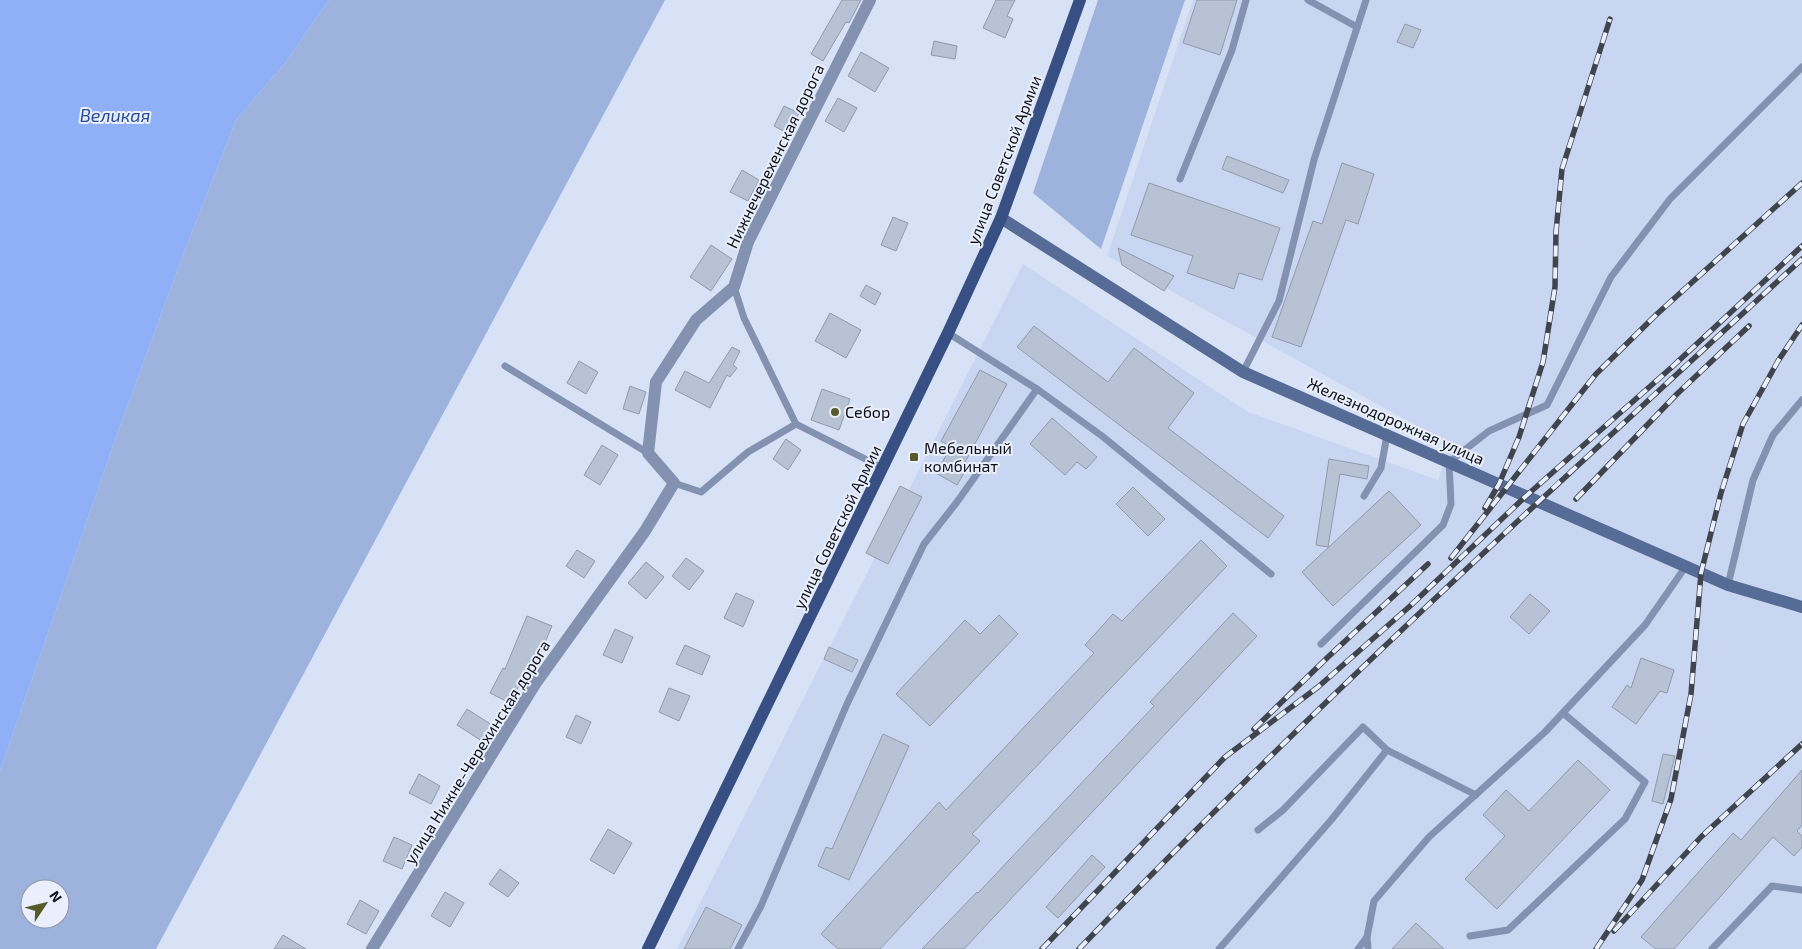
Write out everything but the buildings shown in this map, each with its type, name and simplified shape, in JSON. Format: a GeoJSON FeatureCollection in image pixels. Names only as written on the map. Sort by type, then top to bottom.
{"type":"FeatureCollection","features":[{"type":"Feature","properties":{"kind":"main road","name":"улица Советской Армии"},"geometry":{"type":"LineString","coordinates":[[648,949],[884,468],[1001,218],[1080,0]]}},
{"type":"Feature","properties":{"kind":"street","name":"Нижнечерехенская дорога"},"geometry":{"type":"LineString","coordinates":[[734,287],[748,242],[870,0]]}},
{"type":"Feature","properties":{"kind":"street","name":"Железнодорожная улица"},"geometry":{"type":"LineString","coordinates":[[1001,218],[1244,372],[1728,585],[1802,607]]}},
{"type":"Feature","properties":{"kind":"street"},"geometry":{"type":"LineString","coordinates":[[674,483],[648,453],[656,382],[696,320],[734,287]]}},
{"type":"Feature","properties":{"kind":"street","name":"улица Нижне-Черехинская дорога"},"geometry":{"type":"LineString","coordinates":[[372,949],[535,684],[645,531],[674,483]]}},
{"type":"Feature","properties":{"kind":"lane"},"geometry":{"type":"LineString","coordinates":[[1180,180],[1232,50],[1246,0]]}},
{"type":"Feature","properties":{"kind":"lane"},"geometry":{"type":"LineString","coordinates":[[1308,0],[1357,27]]}},
{"type":"Feature","properties":{"kind":"lane"},"geometry":{"type":"LineString","coordinates":[[1244,372],[1279,301],[1314,160],[1366,0]]}},
{"type":"Feature","properties":{"kind":"lane"},"geometry":{"type":"LineString","coordinates":[[1322,644],[1442,525],[1451,504],[1449,462],[1489,431],[1547,405],[1611,277],[1670,199],[1802,67]]}},
{"type":"Feature","properties":{"kind":"lane"},"geometry":{"type":"LineString","coordinates":[[734,287],[744,318],[796,424],[884,468]]}},
{"type":"Feature","properties":{"kind":"lane"},"geometry":{"type":"LineString","coordinates":[[948,333],[1037,389],[1102,436],[1271,574]]}},
{"type":"Feature","properties":{"kind":"lane"},"geometry":{"type":"LineString","coordinates":[[505,366],[648,453]]}},
{"type":"Feature","properties":{"kind":"lane"},"geometry":{"type":"LineString","coordinates":[[738,949],[765,898],[847,704],[924,544],[957,502],[1037,389]]}},
{"type":"Feature","properties":{"kind":"lane"},"geometry":{"type":"LineString","coordinates":[[1728,585],[1753,480],[1774,435],[1802,400]]}},
{"type":"Feature","properties":{"kind":"lane"},"geometry":{"type":"LineString","coordinates":[[674,483],[701,492],[748,452],[796,424]]}},
{"type":"Feature","properties":{"kind":"lane"},"geometry":{"type":"LineString","coordinates":[[1364,496],[1381,468],[1387,435]]}},
{"type":"Feature","properties":{"kind":"lane"},"geometry":{"type":"LineString","coordinates":[[1368,949],[1367,937],[1374,901],[1429,837],[1563,713],[1645,625],[1686,566]]}},
{"type":"Feature","properties":{"kind":"lane"},"geometry":{"type":"LineString","coordinates":[[1470,936],[1508,930],[1625,819],[1646,782],[1563,713]]}},
{"type":"Feature","properties":{"kind":"lane"},"geometry":{"type":"LineString","coordinates":[[1258,830],[1283,810],[1363,727],[1392,754],[1476,795]]}},
{"type":"Feature","properties":{"kind":"lane"},"geometry":{"type":"LineString","coordinates":[[1219,949],[1332,819],[1387,750]]}},
{"type":"Feature","properties":{"kind":"lane"},"geometry":{"type":"LineString","coordinates":[[1712,949],[1772,886],[1802,890]]}},
{"type":"Feature","properties":{"kind":"lane"},"geometry":{"type":"LineString","coordinates":[[1358,949],[1367,937]]}},
{"type":"Feature","properties":{"kind":"shaded area"},"geometry":{"type":"Polygon","coordinates":[[[329,0],[665,0],[156,949],[0,949],[0,771],[119,429],[183,255],[236,120],[285,63],[329,0]]]}},
{"type":"Feature","properties":{"kind":"shaded area"},"geometry":{"type":"Polygon","coordinates":[[[1098,0],[1185,0],[1101,249],[1033,193],[1098,0]]]}},
{"type":"Feature","properties":{"kind":"shaded area"},"geometry":{"type":"Polygon","coordinates":[[[1193,0],[1802,0],[1802,949],[677,949],[1023,264],[1248,412],[1438,480],[1450,444],[1107,256],[1193,0]]]}},
{"type":"Feature","properties":{"kind":"water","name":"Великая"},"geometry":{"type":"Polygon","coordinates":[[[0,0],[329,0],[285,63],[236,120],[183,255],[119,429],[0,771],[0,0]]]}},
{"type":"Feature","properties":{"kind":"railway"},"geometry":{"type":"LineString","coordinates":[[1485,508],[1499,484],[1519,437],[1543,362],[1555,287],[1556,232],[1562,169],[1610,19]]}},
{"type":"Feature","properties":{"kind":"railway"},"geometry":{"type":"LineString","coordinates":[[1451,558],[1596,374],[1657,314],[1802,183]]}},
{"type":"Feature","properties":{"kind":"railway"},"geometry":{"type":"LineString","coordinates":[[1042,949],[1225,757],[1318,687],[1409,607],[1526,496],[1672,367],[1802,246]]}},
{"type":"Feature","properties":{"kind":"railway"},"geometry":{"type":"LineString","coordinates":[[1079,949],[1166,860],[1344,685],[1526,513],[1802,259]]}},
{"type":"Feature","properties":{"kind":"railway"},"geometry":{"type":"LineString","coordinates":[[1596,949],[1642,880],[1671,799],[1691,694],[1701,573],[1721,493],[1743,424],[1778,361],[1802,325]]}},
{"type":"Feature","properties":{"kind":"railway"},"geometry":{"type":"LineString","coordinates":[[1576,499],[1677,394],[1749,326]]}},
{"type":"Feature","properties":{"kind":"railway"},"geometry":{"type":"LineString","coordinates":[[1254,729],[1428,564]]}},
{"type":"Feature","properties":{"kind":"railway"},"geometry":{"type":"LineString","coordinates":[[1614,931],[1701,837],[1802,744]]}},
{"type":"Feature","properties":{"kind":"place","name":"Себор"},"geometry":{"type":"Point","coordinates":[835,412]}},
{"type":"Feature","properties":{"kind":"place","name":"Мебельный комбинат"},"geometry":{"type":"Point","coordinates":[914,457]}}]}
